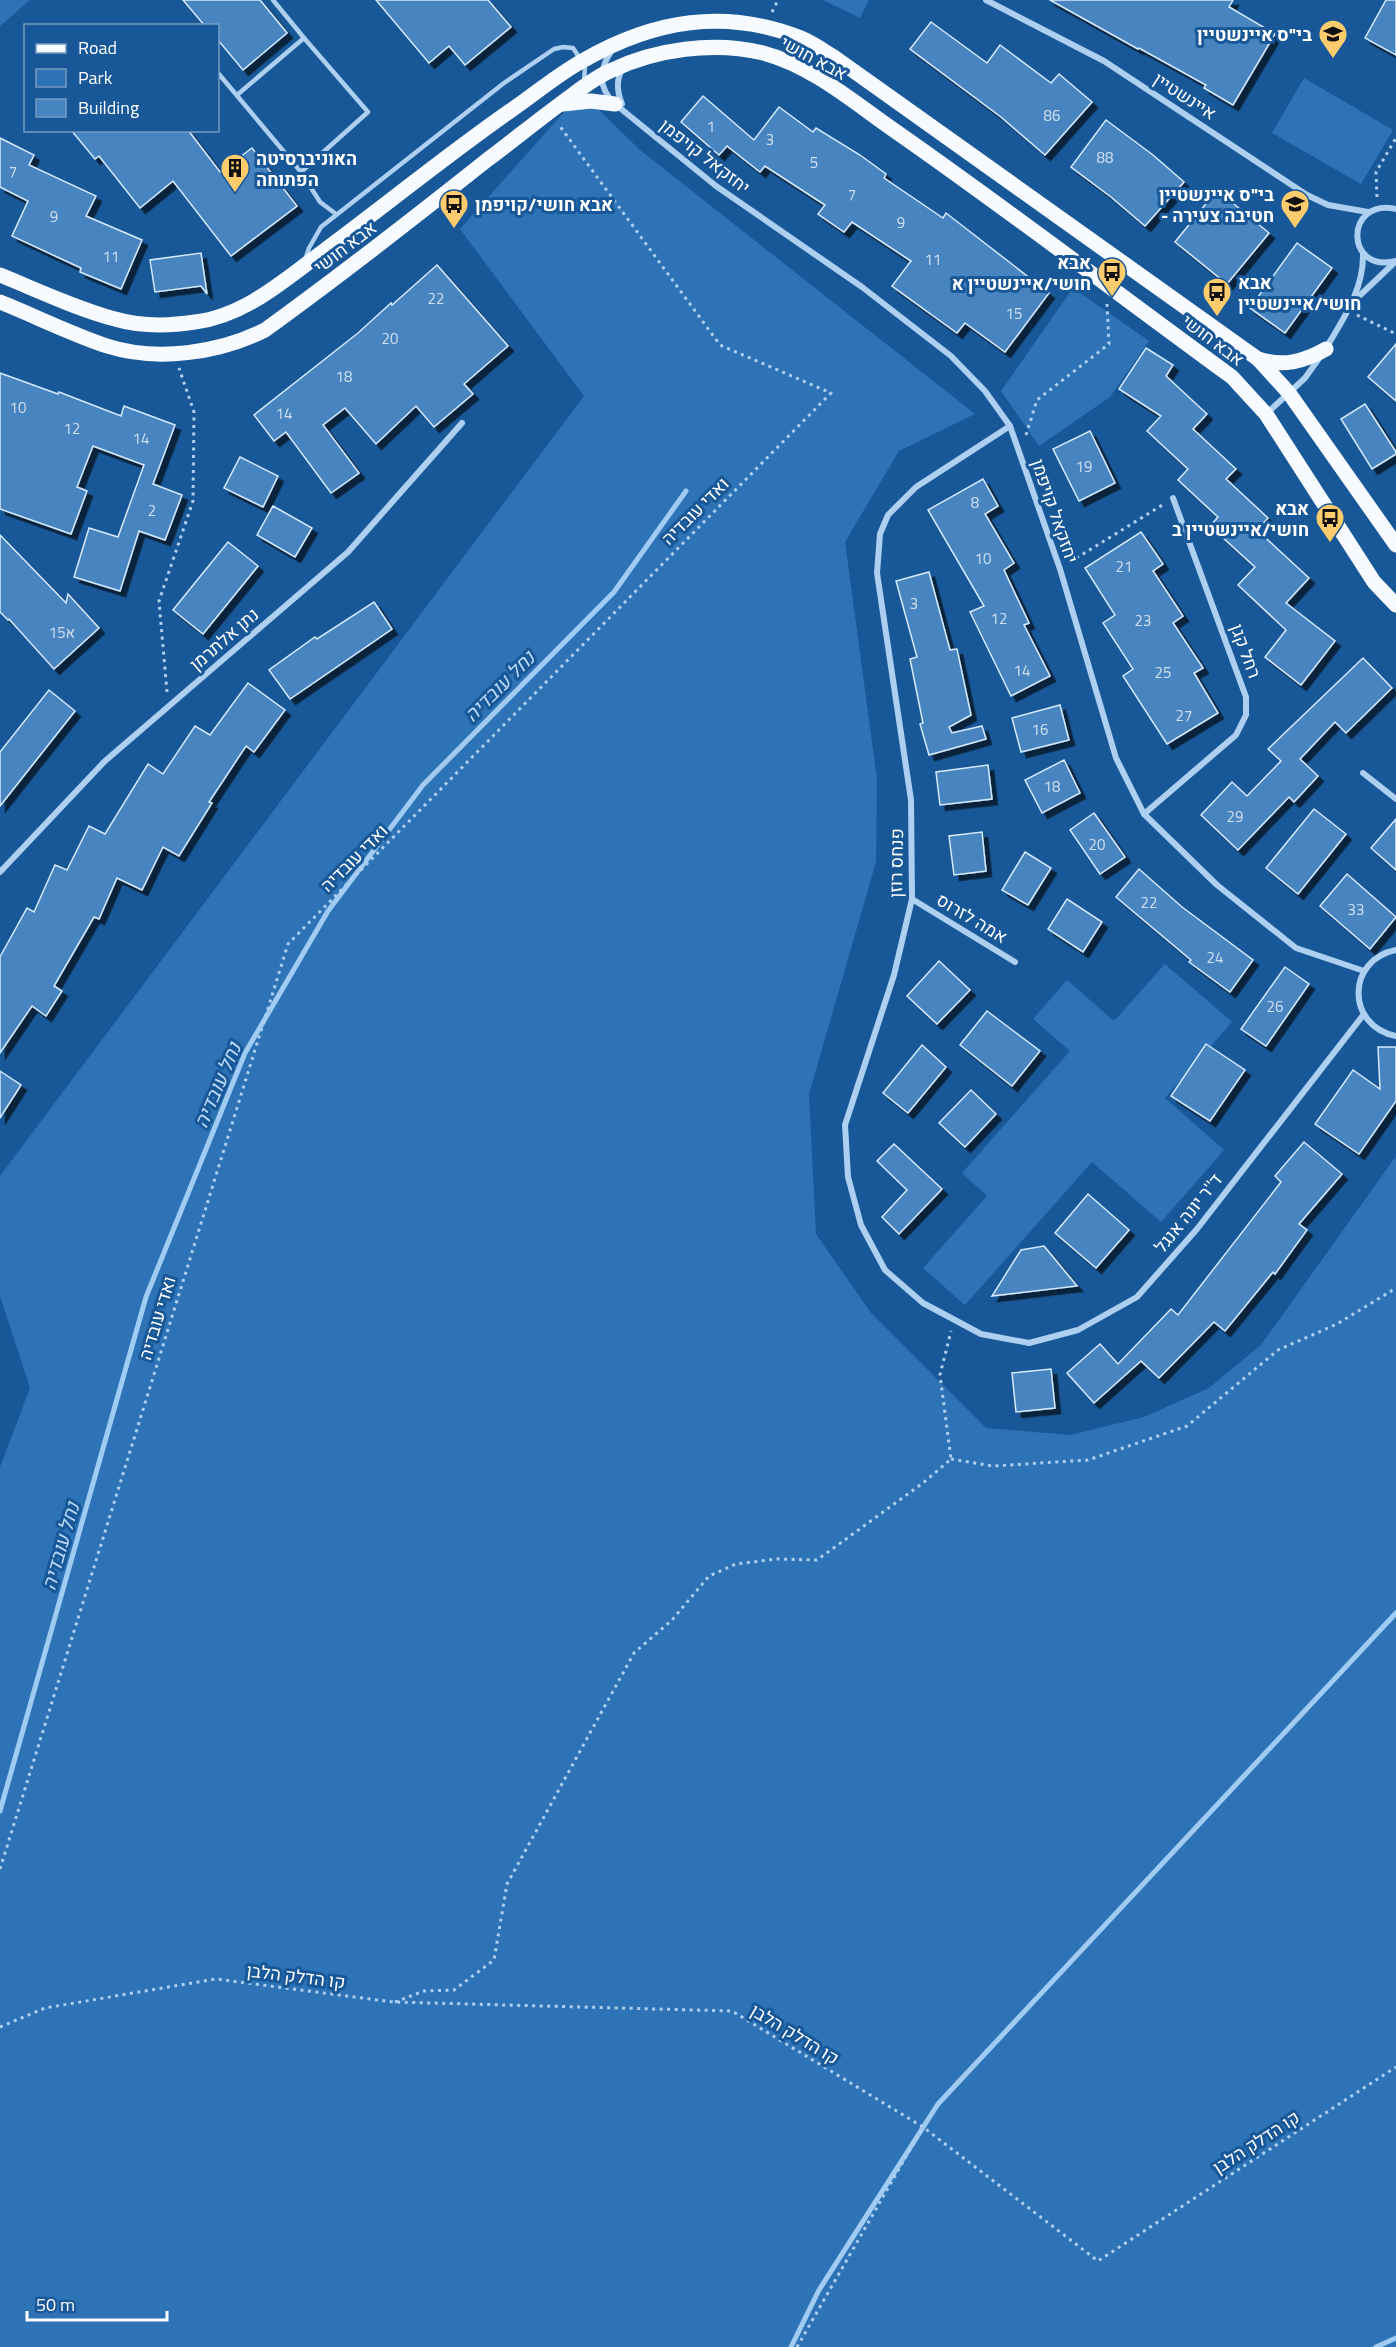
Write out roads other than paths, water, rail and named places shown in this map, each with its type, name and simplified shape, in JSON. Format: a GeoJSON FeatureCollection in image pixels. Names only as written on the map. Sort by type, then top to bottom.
{"type":"FeatureCollection","features":[{"type":"Feature","properties":{"kind":"main road","name":"אבא חושי"},"geometry":{"type":"LineString","coordinates":[[0,275],[116,320],[153,325],[195,322],[221,316],[245,307],[303,267],[486,128],[583,60],[621,40],[662,27],[709,21],[765,26],[804,39],[834,57],[1258,359],[1289,393],[1396,545]]}},
{"type":"Feature","properties":{"kind":"main road","name":"אבא חושי"},"geometry":{"type":"LineString","coordinates":[[0,302],[109,346],[154,355],[223,345],[250,338],[265,330],[351,268],[553,109],[601,76],[627,64],[656,55],[714,48],[764,53],[792,64],[823,81],[936,160],[1232,377],[1266,414],[1374,582],[1396,605]]}},
{"type":"Feature","properties":{"kind":"main road"},"geometry":{"type":"LineString","coordinates":[[553,109],[591,101],[615,104]]}},
{"type":"Feature","properties":{"kind":"main road"},"geometry":{"type":"LineString","coordinates":[[1258,359],[1277,364],[1300,361],[1326,349]]}},
{"type":"Feature","properties":{"kind":"street","name":"איינשטיין"},"geometry":{"type":"LineString","coordinates":[[986,0],[1104,61],[1307,195],[1328,205],[1368,212]]}},
{"type":"Feature","properties":{"kind":"street"},"geometry":{"type":"LineString","coordinates":[[601,76],[607,57],[621,40]]}},
{"type":"Feature","properties":{"kind":"street","name":"יחזקאל קויפמן"},"geometry":{"type":"LineString","coordinates":[[627,64],[619,74],[617,86],[620,100],[628,115]]}},
{"type":"Feature","properties":{"kind":"street","name":"יחזקאל קויפמן"},"geometry":{"type":"LineString","coordinates":[[601,76],[606,94],[628,115],[716,186],[862,287],[951,356],[985,391],[1010,426],[1060,569],[1116,758],[1144,814],[1217,885],[1296,948],[1364,971]]}},
{"type":"Feature","properties":{"kind":"street"},"geometry":{"type":"LineString","coordinates":[[1266,414],[1305,378],[1326,349],[1353,302],[1361,277],[1363,253],[1357,236],[1358,227],[1368,212],[1377,208],[1396,209]]}},
{"type":"Feature","properties":{"kind":"street"},"geometry":{"type":"LineString","coordinates":[[1363,253],[1377,263],[1396,262]]}},
{"type":"Feature","properties":{"kind":"street"},"geometry":{"type":"LineString","coordinates":[[1353,302],[1374,279],[1396,262]]}},
{"type":"Feature","properties":{"kind":"street","name":"נתן אלתרמן"},"geometry":{"type":"LineString","coordinates":[[0,872],[105,761],[348,552],[462,423]]}},
{"type":"Feature","properties":{"kind":"street","name":"פנחס רוזן"},"geometry":{"type":"LineString","coordinates":[[981,1334],[923,1303],[885,1270],[861,1225],[849,1177],[845,1125],[894,975],[912,899],[911,800],[877,573],[880,534],[888,515],[916,487],[1010,426]]}},
{"type":"Feature","properties":{"kind":"street","name":"רחל קגן"},"geometry":{"type":"LineString","coordinates":[[1144,814],[1236,735],[1246,715],[1246,697],[1173,498]]}},
{"type":"Feature","properties":{"kind":"street"},"geometry":{"type":"LineString","coordinates":[[1362,772],[1396,799]]}},
{"type":"Feature","properties":{"kind":"street","name":"אמה לזרוס"},"geometry":{"type":"LineString","coordinates":[[912,899],[1016,962]]}},
{"type":"Feature","properties":{"kind":"street"},"geometry":{"type":"LineString","coordinates":[[1396,950],[1386,952],[1373,960],[1364,971],[1359,985],[1359,1000],[1364,1014],[1373,1026],[1386,1034],[1396,1036]]}},
{"type":"Feature","properties":{"kind":"street","name":"ד''ר יונה אנגל"},"geometry":{"type":"LineString","coordinates":[[981,1334],[1029,1343],[1078,1330],[1137,1297],[1197,1229],[1364,1014]]}},
{"type":"Feature","properties":{"kind":"lane"},"geometry":{"type":"LineString","coordinates":[[273,0],[368,112],[301,172]]}},
{"type":"Feature","properties":{"kind":"lane"},"geometry":{"type":"LineString","coordinates":[[237,95],[304,38]]}},
{"type":"Feature","properties":{"kind":"lane"},"geometry":{"type":"LineString","coordinates":[[303,267],[315,235],[321,227],[504,83],[549,52],[568,47],[573,48],[583,60],[586,78],[580,89]]}},
{"type":"Feature","properties":{"kind":"lane"},"geometry":{"type":"LineString","coordinates":[[219,74],[301,172],[320,202],[336,214]]}},
{"type":"Feature","properties":{"kind":"waterway","name":"נחל עובדיה"},"geometry":{"type":"LineString","coordinates":[[0,1811],[146,1297],[245,1053],[328,911],[423,785],[614,592],[686,491]]}},
{"type":"Feature","properties":{"kind":"waterway"},"geometry":{"type":"LineString","coordinates":[[791,2347],[819,2290],[938,2104],[1396,1613]]}},
{"type":"Feature","properties":{"kind":"waterway"},"geometry":{"type":"LineString","coordinates":[[1376,2347],[1396,2338]]}},
{"type":"Feature","properties":{"kind":"place","name":"בי\"ס איינשטיין"},"geometry":{"type":"Point","coordinates":[1333,60]}},
{"type":"Feature","properties":{"kind":"place","name":"האוניברסיטה הפתוחה"},"geometry":{"type":"Point","coordinates":[235,194]}},
{"type":"Feature","properties":{"kind":"place","name":"אבא חושי/קויפמן"},"geometry":{"type":"Point","coordinates":[454,230]}},
{"type":"Feature","properties":{"kind":"place","name":"בי\"ס איינשטיין - חטיבה צעירה"},"geometry":{"type":"Point","coordinates":[1295,230]}},
{"type":"Feature","properties":{"kind":"place","name":"אבא חושי/איינשטיין א"},"geometry":{"type":"Point","coordinates":[1112,298]}},
{"type":"Feature","properties":{"kind":"place","name":"אבא חושי/איינשטיין"},"geometry":{"type":"Point","coordinates":[1217,318]}},
{"type":"Feature","properties":{"kind":"place","name":"אבא חושי/איינשטיין ב"},"geometry":{"type":"Point","coordinates":[1330,544]}}]}
